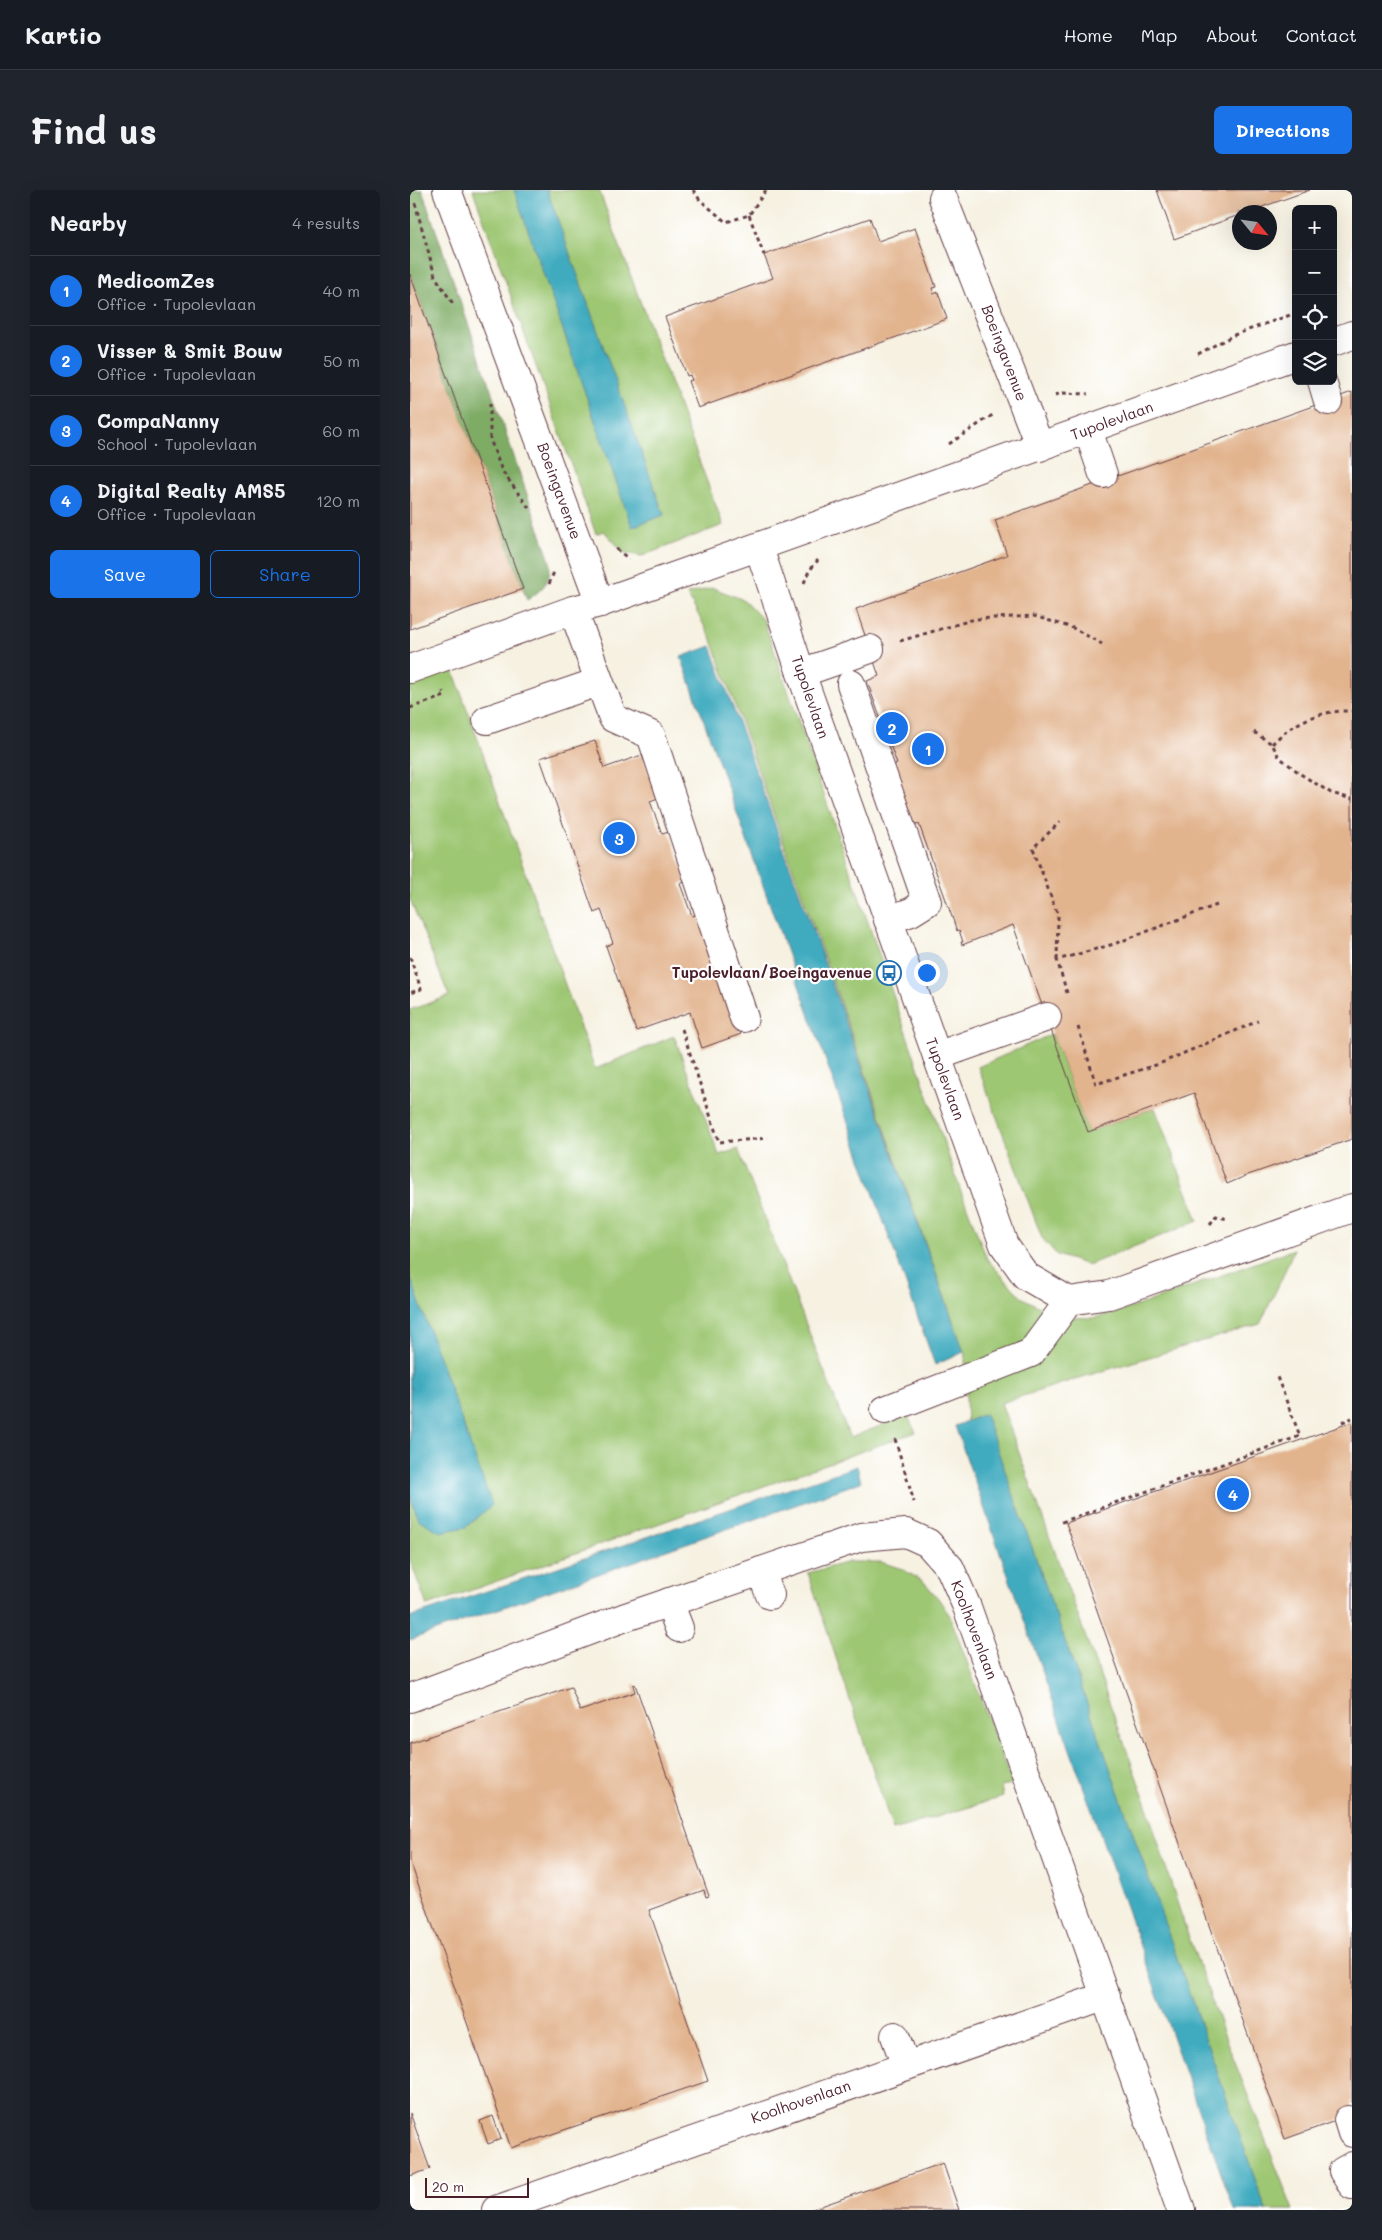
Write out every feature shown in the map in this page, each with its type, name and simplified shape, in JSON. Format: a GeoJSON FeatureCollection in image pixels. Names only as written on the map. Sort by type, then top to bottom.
{"type":"FeatureCollection","features":[{"type":"Feature","properties":{"kind":"street","name":"Boeingavenue"},"geometry":{"type":"LineString","coordinates":[[447,190],[600,603]]}},
{"type":"Feature","properties":{"kind":"street","name":"Boeingavenue"},"geometry":{"type":"LineString","coordinates":[[943,198],[1040,447]]}},
{"type":"Feature","properties":{"kind":"street"},"geometry":{"type":"LineString","coordinates":[[1337,341],[1352,335]]}},
{"type":"Feature","properties":{"kind":"street","name":"Tupolevlaan"},"geometry":{"type":"LineString","coordinates":[[600,603],[759,548],[1292,356]]}},
{"type":"Feature","properties":{"kind":"street"},"geometry":{"type":"LineString","coordinates":[[1088,430],[1103,474]]}},
{"type":"Feature","properties":{"kind":"street","name":"Tupolevlaan"},"geometry":{"type":"LineString","coordinates":[[759,548],[801,673],[1004,1246],[1026,1276],[1069,1300]]}},
{"type":"Feature","properties":{"kind":"street"},"geometry":{"type":"LineString","coordinates":[[410,669],[573,610],[600,603]]}},
{"type":"Feature","properties":{"kind":"street"},"geometry":{"type":"LineString","coordinates":[[573,610],[598,682],[613,718],[651,735],[744,1018]]}},
{"type":"Feature","properties":{"kind":"street"},"geometry":{"type":"LineString","coordinates":[[801,673],[870,649]]}},
{"type":"Feature","properties":{"kind":"street"},"geometry":{"type":"LineString","coordinates":[[488,720],[598,682]]}},
{"type":"Feature","properties":{"kind":"street"},"geometry":{"type":"LineString","coordinates":[[851,684],[927,902],[911,912],[888,920]]}},
{"type":"Feature","properties":{"kind":"street"},"geometry":{"type":"LineString","coordinates":[[937,1056],[1047,1017]]}},
{"type":"Feature","properties":{"kind":"street"},"geometry":{"type":"LineString","coordinates":[[885,1410],[1031,1353],[1069,1300],[1109,1295],[1352,1208]]}},
{"type":"Feature","properties":{"kind":"street"},"geometry":{"type":"LineString","coordinates":[[410,1698],[669,1602],[766,1583],[861,1537],[906,1532]]}},
{"type":"Feature","properties":{"kind":"street","name":"Koolhovenlaan"},"geometry":{"type":"LineString","coordinates":[[906,1532],[928,1543],[950,1568],[957,1584],[1181,2210]]}},
{"type":"Feature","properties":{"kind":"street"},"geometry":{"type":"LineString","coordinates":[[669,1602],[679,1628]]}},
{"type":"Feature","properties":{"kind":"street","name":"Koolhovenlaan"},"geometry":{"type":"LineString","coordinates":[[496,2210],[1106,1996]]}},
{"type":"Feature","properties":{"kind":"street"},"geometry":{"type":"LineString","coordinates":[[895,2036],[906,2066]]}},
{"type":"Feature","properties":{"kind":"street"},"geometry":{"type":"LineString","coordinates":[[1352,2166],[1343,2171],[1352,2185]]}},
{"type":"Feature","properties":{"kind":"path"},"geometry":{"type":"LineString","coordinates":[[693,190],[700,200],[726,222],[749,215],[766,190]]}},
{"type":"Feature","properties":{"kind":"path"},"geometry":{"type":"LineString","coordinates":[[415,200],[436,276],[454,306]]}},
{"type":"Feature","properties":{"kind":"path"},"geometry":{"type":"LineString","coordinates":[[749,215],[764,256]]}},
{"type":"Feature","properties":{"kind":"path"},"geometry":{"type":"LineString","coordinates":[[1194,356],[1234,335],[1292,314]]}},
{"type":"Feature","properties":{"kind":"path"},"geometry":{"type":"LineString","coordinates":[[943,451],[955,438],[992,414],[1063,393],[1090,394]]}},
{"type":"Feature","properties":{"kind":"path"},"geometry":{"type":"LineString","coordinates":[[488,396],[490,406],[490,439],[502,471],[530,511]]}},
{"type":"Feature","properties":{"kind":"path"},"geometry":{"type":"LineString","coordinates":[[898,641],[975,619],[1034,616],[1073,628],[1102,644]]}},
{"type":"Feature","properties":{"kind":"path"},"geometry":{"type":"LineString","coordinates":[[1272,744],[1286,730],[1313,716],[1338,711],[1352,711]]}},
{"type":"Feature","properties":{"kind":"path"},"geometry":{"type":"LineString","coordinates":[[1254,732],[1272,744],[1279,757],[1302,776],[1331,793],[1352,799]]}},
{"type":"Feature","properties":{"kind":"path"},"geometry":{"type":"LineString","coordinates":[[1060,822],[1033,848],[1058,916],[1057,960],[1068,995]]}},
{"type":"Feature","properties":{"kind":"path"},"geometry":{"type":"LineString","coordinates":[[1057,960],[1114,944],[1217,905]]}},
{"type":"Feature","properties":{"kind":"path"},"geometry":{"type":"LineString","coordinates":[[410,957],[421,989],[410,993]]}},
{"type":"Feature","properties":{"kind":"path"},"geometry":{"type":"LineString","coordinates":[[1076,1022],[1096,1084],[1159,1064],[1258,1021]]}},
{"type":"Feature","properties":{"kind":"path"},"geometry":{"type":"LineString","coordinates":[[682,1029],[719,1142],[768,1138]]}},
{"type":"Feature","properties":{"kind":"path"},"geometry":{"type":"LineString","coordinates":[[1062,1522],[1300,1436],[1277,1377]]}},
{"type":"Feature","properties":{"kind":"path"},"geometry":{"type":"LineString","coordinates":[[1342,1422],[1352,1418]]}},
{"type":"Feature","properties":{"kind":"path"},"geometry":{"type":"LineString","coordinates":[[902,1461],[914,1500],[906,1532]]}},
{"type":"Feature","properties":{"kind":"green space"},"geometry":{"type":"Polygon","coordinates":[[[410,190],[422,190],[550,561],[548,579],[538,592],[527,600],[410,273],[410,190]]]}},
{"type":"Feature","properties":{"kind":"green space"},"geometry":{"type":"Polygon","coordinates":[[[473,190],[599,190],[723,525],[642,556],[624,553],[604,531],[596,534],[473,190]]]}},
{"type":"Feature","properties":{"kind":"green space"},"geometry":{"type":"Polygon","coordinates":[[[713,588],[744,600],[764,621],[960,1189],[987,1259],[1021,1297],[1058,1317],[1093,1318],[1123,1311],[1294,1249],[1260,1324],[1001,1403],[1144,1798],[1184,1924],[1228,2045],[1293,2210],[1254,2210],[967,1433],[965,1355],[712,640],[687,594],[713,588]]]}},
{"type":"Feature","properties":{"kind":"green space"},"geometry":{"type":"Polygon","coordinates":[[[452,667],[595,1069],[674,1036],[719,1155],[738,1149],[850,1438],[907,1415],[916,1432],[427,1606],[410,1560],[410,1010],[449,996],[410,899],[410,682],[452,667]]]}},
{"type":"Feature","properties":{"kind":"green space"},"geometry":{"type":"Polygon","coordinates":[[[1052,1034],[1088,1132],[1155,1108],[1198,1221],[1088,1265],[1057,1255],[1042,1238],[978,1067],[1052,1034]]]}},
{"type":"Feature","properties":{"kind":"green space"},"geometry":{"type":"Polygon","coordinates":[[[849,1562],[881,1562],[902,1569],[924,1582],[950,1616],[1012,1784],[1001,1786],[1003,1797],[893,1830],[808,1573],[849,1562]]]}},
{"type":"Feature","properties":{"kind":"water"},"geometry":{"type":"Polygon","coordinates":[[[514,190],[547,190],[664,515],[632,527],[514,190]]]}},
{"type":"Feature","properties":{"kind":"water"},"geometry":{"type":"Polygon","coordinates":[[[711,646],[964,1352],[935,1365],[681,657],[711,646]]]}},
{"type":"Feature","properties":{"kind":"water"},"geometry":{"type":"Polygon","coordinates":[[[410,1276],[492,1505],[466,1527],[440,1532],[418,1519],[410,1496],[410,1276]]]}},
{"type":"Feature","properties":{"kind":"water"},"geometry":{"type":"Polygon","coordinates":[[[985,1414],[1266,2210],[1234,2210],[955,1426],[985,1414]]]}},
{"type":"Feature","properties":{"kind":"water"},"geometry":{"type":"Polygon","coordinates":[[[857,1466],[861,1482],[410,1640],[410,1617],[857,1466]]]}},
{"type":"Feature","properties":{"kind":"building"},"geometry":{"type":"Polygon","coordinates":[[[1157,190],[1310,190],[1268,205],[1232,205],[1232,218],[1174,239],[1157,190]]]}},
{"type":"Feature","properties":{"kind":"building"},"geometry":{"type":"Polygon","coordinates":[[[870,218],[878,241],[915,228],[936,287],[932,288],[934,294],[938,292],[947,319],[698,408],[688,381],[692,380],[690,375],[687,376],[665,317],[773,278],[764,255],[870,218]]]}},
{"type":"Feature","properties":{"kind":"building"},"geometry":{"type":"Polygon","coordinates":[[[410,274],[523,589],[410,629],[410,274]]]}},
{"type":"Feature","properties":{"kind":"building"},"geometry":{"type":"Polygon","coordinates":[[[1352,392],[1352,1139],[1227,1184],[1194,1093],[1088,1132],[1013,925],[962,945],[961,942],[963,942],[959,930],[957,931],[919,824],[909,828],[882,769],[897,764],[867,681],[879,676],[856,609],[1007,555],[995,520],[1352,392]]]}},
{"type":"Feature","properties":{"kind":"building"},"geometry":{"type":"Polygon","coordinates":[[[595,741],[604,768],[642,755],[658,798],[650,801],[662,834],[669,832],[687,881],[680,884],[692,916],[698,914],[741,1034],[702,1048],[690,1012],[636,1031],[606,946],[613,943],[601,910],[594,913],[540,758],[595,741]]]}},
{"type":"Feature","properties":{"kind":"building"},"geometry":{"type":"Polygon","coordinates":[[[1352,1422],[1352,2115],[1285,2139],[1066,1523],[1352,1422]]]}},
{"type":"Feature","properties":{"kind":"building"},"geometry":{"type":"Polygon","coordinates":[[[635,1684],[709,1896],[706,1897],[704,1890],[649,1910],[708,2081],[511,2148],[410,1861],[410,1743],[571,1687],[580,1711],[635,1692],[633,1685],[635,1684]]]}},
{"type":"Feature","properties":{"kind":"building"},"geometry":{"type":"Polygon","coordinates":[[[410,2113],[430,2169],[410,2176],[410,2113]]]}},
{"type":"Feature","properties":{"kind":"building"},"geometry":{"type":"Polygon","coordinates":[[[493,2116],[501,2139],[488,2144],[480,2121],[493,2116]]]}},
{"type":"Feature","properties":{"kind":"building"},"geometry":{"type":"Polygon","coordinates":[[[943,2163],[959,2210],[810,2210],[943,2163]]]}},
{"type":"Feature","properties":{"kind":"place","name":"Visser & Smit Bouw"},"geometry":{"type":"Point","coordinates":[892,728]}},
{"type":"Feature","properties":{"kind":"place","name":"MedicomZes"},"geometry":{"type":"Point","coordinates":[928,749]}},
{"type":"Feature","properties":{"kind":"place","name":"CompaNanny"},"geometry":{"type":"Point","coordinates":[619,838]}},
{"type":"Feature","properties":{"kind":"place","name":"Tupolevlaan/Boeingavenue"},"geometry":{"type":"Point","coordinates":[889,973]}},
{"type":"Feature","properties":{"kind":"place","name":"Digital Realty AMS5"},"geometry":{"type":"Point","coordinates":[1233,1494]}}]}
